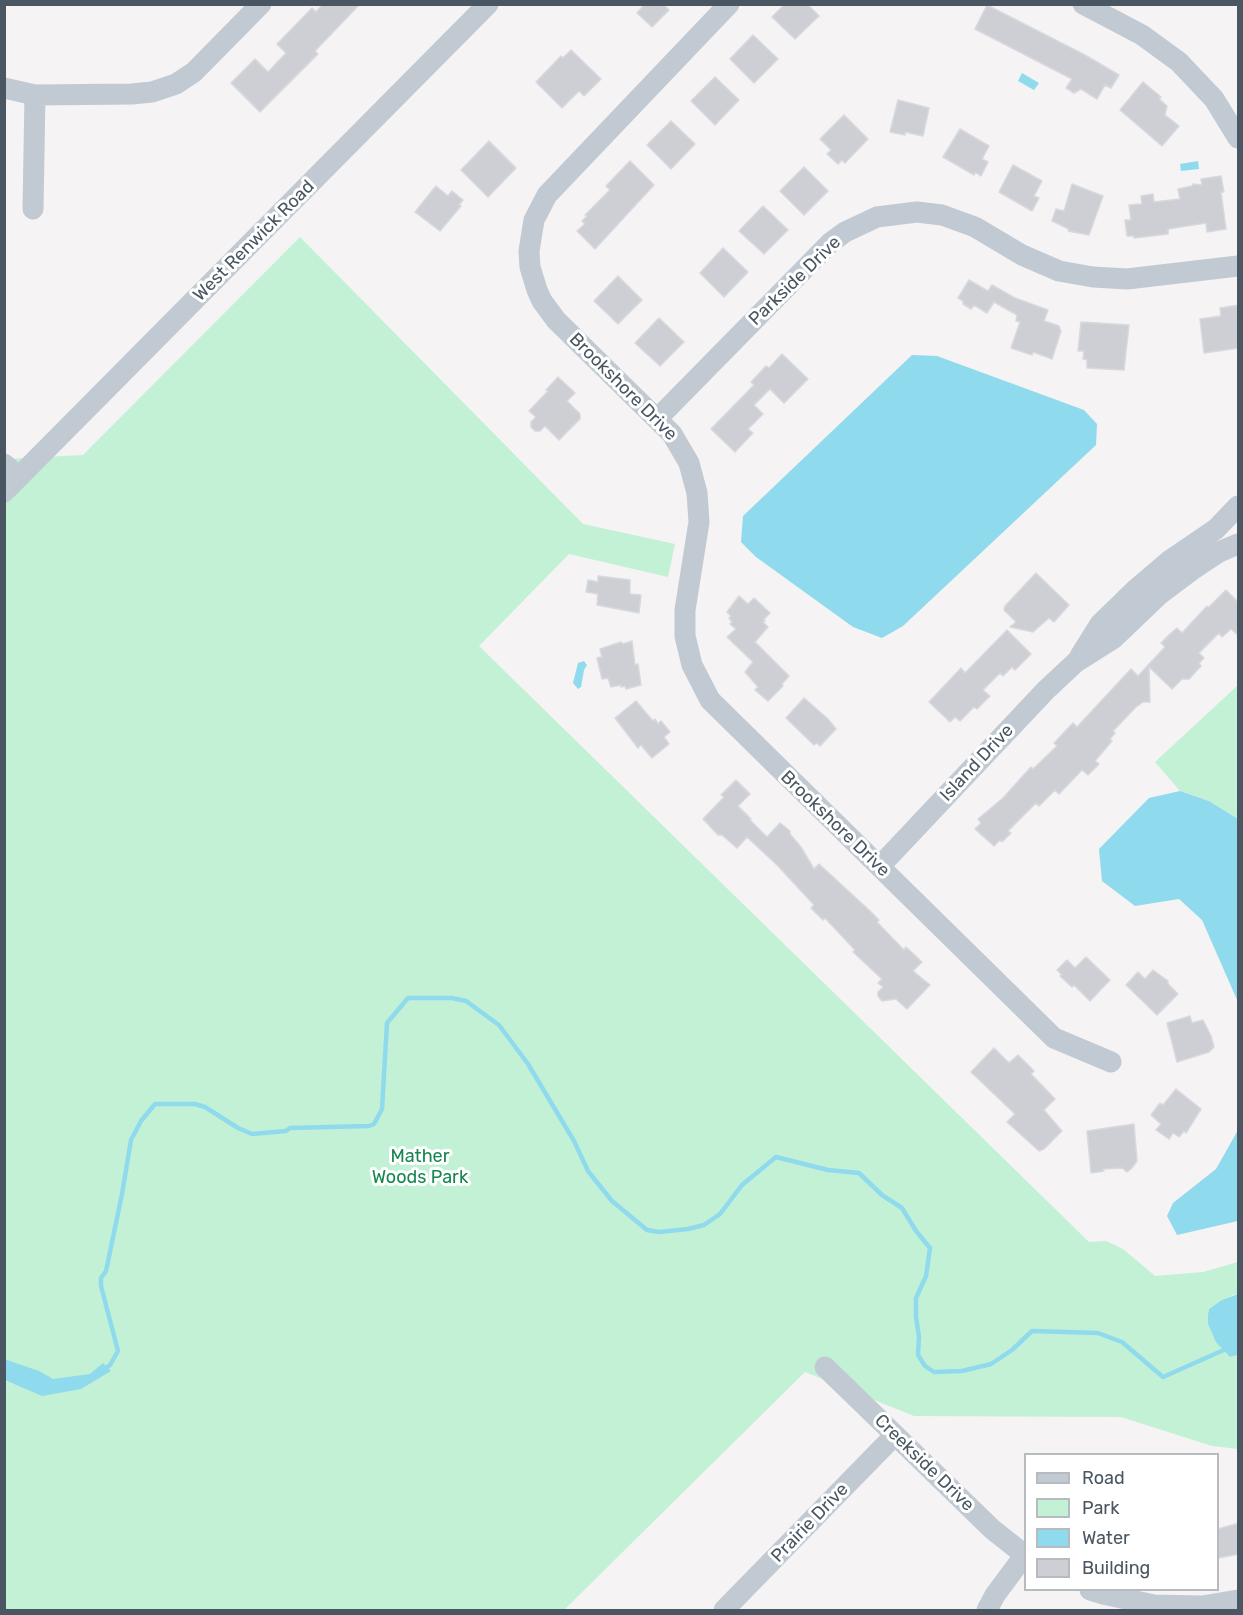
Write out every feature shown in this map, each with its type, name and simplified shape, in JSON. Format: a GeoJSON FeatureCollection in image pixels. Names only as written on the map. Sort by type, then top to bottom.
{"type":"FeatureCollection","features":[{"type":"Feature","properties":{"kind":"street"},"geometry":{"type":"LineString","coordinates":[[4,88],[35,95],[152,92],[176,84],[202,65],[261,4]]}},
{"type":"Feature","properties":{"kind":"street","name":"West Renwick Road"},"geometry":{"type":"LineString","coordinates":[[9,478],[488,4]]}},
{"type":"Feature","properties":{"kind":"street","name":"Brookshore Drive"},"geometry":{"type":"LineString","coordinates":[[729,4],[556,183],[539,207],[531,233],[529,251],[537,290],[548,310],[658,418],[684,452],[694,478],[699,522],[684,624],[689,653],[697,678],[718,710],[1054,1038],[1111,1062]]}},
{"type":"Feature","properties":{"kind":"street"},"geometry":{"type":"LineString","coordinates":[[1091,6],[1142,35],[1179,62],[1214,99],[1239,138]]}},
{"type":"Feature","properties":{"kind":"street"},"geometry":{"type":"LineString","coordinates":[[33,209],[35,95]]}},
{"type":"Feature","properties":{"kind":"street","name":"Parkside Drive"},"geometry":{"type":"LineString","coordinates":[[658,418],[830,243],[845,232],[876,217],[917,212],[942,215],[975,227],[1022,255],[1059,271],[1092,277],[1126,279],[1239,266]]}},
{"type":"Feature","properties":{"kind":"street","name":"Island Drive"},"geometry":{"type":"LineString","coordinates":[[1076,662],[1100,624],[1135,590],[1169,561],[1216,529],[1239,506]]}},
{"type":"Feature","properties":{"kind":"street","name":"Island Drive"},"geometry":{"type":"LineString","coordinates":[[880,866],[1076,662],[1114,638],[1160,594],[1192,570],[1219,552],[1239,544]]}},
{"type":"Feature","properties":{"kind":"street","name":"Creekside Drive"},"geometry":{"type":"LineString","coordinates":[[825,1367],[992,1529],[1024,1555]]}},
{"type":"Feature","properties":{"kind":"street","name":"Prairie Drive"},"geometry":{"type":"LineString","coordinates":[[724,1611],[895,1435]]}},
{"type":"Feature","properties":{"kind":"street"},"geometry":{"type":"LineString","coordinates":[[987,1611],[995,1595],[1024,1557]]}},
{"type":"Feature","properties":{"kind":"street"},"geometry":{"type":"LineString","coordinates":[[1093,1591],[1154,1608],[1202,1606],[1239,1600]]}},
{"type":"Feature","properties":{"kind":"green space","name":"Mather Woods Park"},"geometry":{"type":"Polygon","coordinates":[[[300,237],[583,524],[675,544],[668,577],[569,554],[479,646],[1089,1242],[1106,1241],[1123,1249],[1155,1276],[1203,1272],[1238,1262],[1238,1294],[1209,1309],[1208,1324],[1217,1342],[1230,1357],[1238,1355],[1238,1449],[1212,1446],[1121,1417],[914,1416],[805,1372],[564,1610],[5,1610],[4,459],[83,455],[300,237]]]}},
{"type":"Feature","properties":{"kind":"green space"},"geometry":{"type":"Polygon","coordinates":[[[1238,685],[1238,819],[1209,801],[1180,791],[1155,762],[1238,685]]]}},
{"type":"Feature","properties":{"kind":"water"},"geometry":{"type":"Polygon","coordinates":[[[1022,73],[1039,83],[1034,90],[1018,81],[1022,73]]]}},
{"type":"Feature","properties":{"kind":"water"},"geometry":{"type":"Polygon","coordinates":[[[1198,161],[1199,169],[1181,171],[1180,164],[1198,161]]]}},
{"type":"Feature","properties":{"kind":"water"},"geometry":{"type":"Polygon","coordinates":[[[912,355],[937,356],[1084,410],[1097,424],[1096,445],[903,626],[882,638],[853,627],[756,557],[741,542],[743,516],[912,355]]]}},
{"type":"Feature","properties":{"kind":"water"},"geometry":{"type":"Polygon","coordinates":[[[584,661],[587,665],[581,687],[578,689],[573,683],[578,663],[584,661]]]}},
{"type":"Feature","properties":{"kind":"water"},"geometry":{"type":"Polygon","coordinates":[[[1180,791],[1209,801],[1238,819],[1238,1002],[1202,920],[1179,899],[1135,906],[1102,881],[1099,849],[1149,798],[1180,791]]]}},
{"type":"Feature","properties":{"kind":"water"},"geometry":{"type":"Polygon","coordinates":[[[1238,1130],[1238,1221],[1177,1235],[1167,1216],[1173,1203],[1216,1169],[1238,1130]]]}},
{"type":"Feature","properties":{"kind":"water"},"geometry":{"type":"Polygon","coordinates":[[[1238,1294],[1238,1355],[1230,1357],[1216,1342],[1208,1324],[1208,1314],[1209,1309],[1222,1300],[1238,1294]]]}},
{"type":"Feature","properties":{"kind":"water"},"geometry":{"type":"Polygon","coordinates":[[[4,1359],[39,1371],[53,1379],[90,1374],[103,1363],[111,1371],[81,1389],[42,1396],[5,1380],[4,1359]]]}},
{"type":"Feature","properties":{"kind":"building"},"geometry":{"type":"Polygon","coordinates":[[[323,4],[360,4],[315,51],[318,54],[260,112],[231,83],[255,59],[268,72],[286,53],[277,44],[312,8],[316,12],[323,4]]]}},
{"type":"Feature","properties":{"kind":"building"},"geometry":{"type":"Polygon","coordinates":[[[645,4],[663,4],[669,10],[652,27],[637,13],[645,4]]]}},
{"type":"Feature","properties":{"kind":"building"},"geometry":{"type":"Polygon","coordinates":[[[785,4],[807,4],[819,16],[795,39],[772,17],[785,4]]]}},
{"type":"Feature","properties":{"kind":"building"},"geometry":{"type":"Polygon","coordinates":[[[987,5],[1119,75],[1111,88],[1105,85],[1097,99],[1081,89],[1074,93],[1066,88],[1072,79],[975,29],[987,5]]]}},
{"type":"Feature","properties":{"kind":"building"},"geometry":{"type":"Polygon","coordinates":[[[753,35],[778,59],[754,83],[730,59],[753,35]]]}},
{"type":"Feature","properties":{"kind":"building"},"geometry":{"type":"Polygon","coordinates":[[[571,50],[601,79],[584,96],[579,91],[562,108],[536,82],[561,56],[563,58],[571,50]]]}},
{"type":"Feature","properties":{"kind":"building"},"geometry":{"type":"Polygon","coordinates":[[[715,77],[739,100],[715,125],[691,101],[715,77]]]}},
{"type":"Feature","properties":{"kind":"building"},"geometry":{"type":"Polygon","coordinates":[[[1143,82],[1161,97],[1159,99],[1167,106],[1165,115],[1179,126],[1162,146],[1120,110],[1143,82]]]}},
{"type":"Feature","properties":{"kind":"building"},"geometry":{"type":"Polygon","coordinates":[[[898,100],[929,108],[923,136],[905,132],[905,135],[890,132],[898,100]]]}},
{"type":"Feature","properties":{"kind":"building"},"geometry":{"type":"Polygon","coordinates":[[[844,115],[868,139],[845,163],[842,160],[838,164],[827,154],[831,150],[820,139],[844,115]]]}},
{"type":"Feature","properties":{"kind":"building"},"geometry":{"type":"Polygon","coordinates":[[[671,121],[695,144],[671,169],[647,145],[671,121]]]}},
{"type":"Feature","properties":{"kind":"building"},"geometry":{"type":"Polygon","coordinates":[[[960,129],[989,146],[982,159],[988,162],[981,176],[975,172],[974,175],[943,157],[960,129]]]}},
{"type":"Feature","properties":{"kind":"building"},"geometry":{"type":"Polygon","coordinates":[[[489,141],[516,168],[488,197],[461,170],[489,141]]]}},
{"type":"Feature","properties":{"kind":"building"},"geometry":{"type":"Polygon","coordinates":[[[630,161],[654,185],[595,249],[577,231],[585,224],[582,221],[587,216],[585,215],[610,190],[606,186],[630,161]]]}},
{"type":"Feature","properties":{"kind":"building"},"geometry":{"type":"Polygon","coordinates":[[[1013,165],[1042,181],[1034,196],[1039,198],[1032,211],[999,192],[1013,165]]]}},
{"type":"Feature","properties":{"kind":"building"},"geometry":{"type":"Polygon","coordinates":[[[804,167],[828,191],[804,215],[780,191],[804,167]]]}},
{"type":"Feature","properties":{"kind":"building"},"geometry":{"type":"Polygon","coordinates":[[[1221,176],[1226,229],[1207,232],[1206,223],[1168,229],[1168,234],[1134,238],[1134,236],[1127,236],[1125,220],[1131,220],[1129,205],[1142,204],[1141,196],[1153,194],[1154,202],[1180,199],[1178,189],[1193,184],[1202,185],[1201,179],[1221,176]]]}},
{"type":"Feature","properties":{"kind":"building"},"geometry":{"type":"Polygon","coordinates":[[[1072,184],[1103,196],[1089,235],[1068,231],[1069,229],[1052,221],[1056,209],[1064,211],[1072,184]]]}},
{"type":"Feature","properties":{"kind":"building"},"geometry":{"type":"Polygon","coordinates":[[[436,186],[448,196],[452,191],[463,200],[459,205],[461,206],[440,231],[415,212],[436,186]]]}},
{"type":"Feature","properties":{"kind":"building"},"geometry":{"type":"Polygon","coordinates":[[[763,206],[788,230],[764,254],[739,231],[763,206]]]}},
{"type":"Feature","properties":{"kind":"building"},"geometry":{"type":"Polygon","coordinates":[[[723,248],[748,272],[724,297],[700,273],[723,248]]]}},
{"type":"Feature","properties":{"kind":"building"},"geometry":{"type":"Polygon","coordinates":[[[618,276],[642,300],[618,324],[594,301],[618,276]]]}},
{"type":"Feature","properties":{"kind":"building"},"geometry":{"type":"Polygon","coordinates":[[[969,280],[988,291],[992,285],[1015,298],[1048,310],[1044,321],[1059,326],[1061,331],[1052,359],[1033,352],[1032,355],[1011,348],[1020,322],[1016,321],[1017,315],[994,302],[987,313],[974,305],[971,309],[963,304],[963,301],[958,298],[969,280]]]}},
{"type":"Feature","properties":{"kind":"building"},"geometry":{"type":"Polygon","coordinates":[[[1239,305],[1239,348],[1204,353],[1200,319],[1221,316],[1220,308],[1239,305]]]}},
{"type":"Feature","properties":{"kind":"building"},"geometry":{"type":"Polygon","coordinates":[[[659,318],[684,342],[660,366],[635,343],[659,318]]]}},
{"type":"Feature","properties":{"kind":"building"},"geometry":{"type":"Polygon","coordinates":[[[1081,322],[1129,325],[1124,370],[1087,368],[1087,360],[1083,359],[1084,351],[1078,351],[1081,322]]]}},
{"type":"Feature","properties":{"kind":"building"},"geometry":{"type":"Polygon","coordinates":[[[782,354],[808,379],[784,403],[770,389],[754,405],[763,414],[748,429],[753,433],[735,452],[711,429],[754,385],[751,382],[766,366],[769,368],[782,354]]]}},
{"type":"Feature","properties":{"kind":"building"},"geometry":{"type":"Polygon","coordinates":[[[558,377],[575,393],[567,401],[580,414],[580,419],[559,440],[545,426],[540,431],[535,431],[531,427],[531,422],[536,417],[529,411],[558,377]]]}},
{"type":"Feature","properties":{"kind":"building"},"geometry":{"type":"Polygon","coordinates":[[[1036,573],[1069,605],[1054,622],[1049,618],[1033,632],[1010,627],[1016,622],[1004,610],[1005,606],[1036,573]]]}},
{"type":"Feature","properties":{"kind":"building"},"geometry":{"type":"Polygon","coordinates":[[[598,576],[630,580],[630,594],[641,595],[639,613],[597,605],[598,594],[586,592],[588,580],[598,582],[598,576]]]}},
{"type":"Feature","properties":{"kind":"building"},"geometry":{"type":"Polygon","coordinates":[[[1226,590],[1239,603],[1239,636],[1231,629],[1222,637],[1219,633],[1199,653],[1204,658],[1199,663],[1201,666],[1189,679],[1182,679],[1172,689],[1149,667],[1150,702],[1143,702],[1136,707],[1113,731],[1115,733],[1110,739],[1112,741],[1095,761],[1099,764],[1088,775],[1082,770],[1059,794],[1055,790],[1039,806],[1036,803],[1008,831],[1011,833],[994,846],[975,829],[981,823],[978,819],[1003,798],[1031,767],[1033,769],[1057,746],[1054,743],[1073,723],[1077,727],[1131,669],[1138,676],[1165,647],[1161,643],[1171,633],[1177,628],[1182,633],[1207,606],[1208,608],[1226,590]]]}},
{"type":"Feature","properties":{"kind":"building"},"geometry":{"type":"Polygon","coordinates":[[[739,596],[748,604],[754,598],[770,613],[763,622],[768,627],[755,642],[789,676],[782,684],[783,686],[768,701],[755,690],[758,687],[745,672],[753,662],[727,637],[736,629],[730,624],[731,616],[727,612],[739,596]]]}},
{"type":"Feature","properties":{"kind":"building"},"geometry":{"type":"Polygon","coordinates":[[[1007,630],[1031,654],[1015,670],[1012,667],[1003,676],[1000,673],[983,690],[990,696],[977,709],[974,707],[960,721],[955,717],[950,722],[929,702],[961,668],[965,673],[1007,630]]]}},
{"type":"Feature","properties":{"kind":"building"},"geometry":{"type":"Polygon","coordinates":[[[632,641],[635,665],[638,664],[641,685],[626,689],[621,685],[611,687],[608,678],[602,679],[597,658],[602,657],[600,649],[632,641]]]}},
{"type":"Feature","properties":{"kind":"building"},"geometry":{"type":"Polygon","coordinates":[[[804,698],[836,729],[820,746],[817,743],[814,745],[786,718],[804,698]]]}},
{"type":"Feature","properties":{"kind":"building"},"geometry":{"type":"Polygon","coordinates":[[[636,701],[653,721],[655,719],[658,724],[661,721],[670,732],[664,737],[669,744],[652,758],[641,745],[638,748],[615,718],[636,701]]]}},
{"type":"Feature","properties":{"kind":"building"},"geometry":{"type":"Polygon","coordinates":[[[736,780],[750,794],[738,806],[767,837],[780,823],[790,831],[814,869],[819,864],[879,920],[877,922],[904,950],[906,947],[922,962],[913,971],[930,985],[907,1009],[896,999],[882,1001],[878,992],[883,987],[878,983],[882,979],[853,952],[855,950],[825,918],[823,920],[811,908],[814,905],[747,837],[737,848],[722,835],[718,835],[703,819],[724,797],[721,795],[736,780]]]}},
{"type":"Feature","properties":{"kind":"building"},"geometry":{"type":"Polygon","coordinates":[[[1086,957],[1110,980],[1090,1001],[1074,985],[1072,987],[1060,976],[1062,975],[1057,970],[1067,960],[1075,968],[1086,957]]]}},
{"type":"Feature","properties":{"kind":"building"},"geometry":{"type":"Polygon","coordinates":[[[1153,970],[1168,981],[1168,984],[1178,994],[1157,1015],[1126,985],[1138,972],[1145,979],[1153,970]]]}},
{"type":"Feature","properties":{"kind":"building"},"geometry":{"type":"Polygon","coordinates":[[[1190,1016],[1192,1023],[1203,1020],[1214,1047],[1209,1052],[1177,1062],[1167,1023],[1190,1016]]]}},
{"type":"Feature","properties":{"kind":"building"},"geometry":{"type":"Polygon","coordinates":[[[994,1048],[1009,1063],[1018,1055],[1034,1071],[1031,1074],[1055,1099],[1044,1110],[1062,1131],[1044,1149],[1039,1151],[1007,1122],[1015,1114],[971,1072],[994,1048]]]}},
{"type":"Feature","properties":{"kind":"building"},"geometry":{"type":"Polygon","coordinates":[[[1176,1089],[1201,1109],[1186,1133],[1184,1131],[1179,1137],[1173,1133],[1169,1139],[1156,1130],[1161,1124],[1151,1115],[1160,1103],[1163,1105],[1176,1089]]]}},
{"type":"Feature","properties":{"kind":"building"},"geometry":{"type":"Polygon","coordinates":[[[1134,1124],[1137,1161],[1132,1168],[1127,1172],[1122,1168],[1103,1169],[1104,1171],[1091,1173],[1087,1131],[1134,1124]]]}},
{"type":"Feature","properties":{"kind":"building"},"geometry":{"type":"Polygon","coordinates":[[[1239,1523],[1239,1554],[1219,1558],[1219,1529],[1239,1523]]]}},
{"type":"Feature","properties":{"kind":"waterway"},"geometry":{"type":"LineString","coordinates":[[102,1371],[110,1365],[118,1351],[101,1286],[101,1278],[106,1271],[131,1140],[141,1121],[155,1104],[195,1104],[205,1107],[252,1134],[286,1131],[290,1128],[374,1124],[382,1109],[387,1023],[408,998],[452,998],[466,1001],[499,1025],[528,1064],[574,1141],[588,1171],[612,1201],[647,1230],[659,1232],[704,1225],[720,1214],[742,1185],[776,1157],[828,1170],[859,1173],[882,1195],[902,1208],[930,1248],[926,1276],[916,1298],[916,1317],[919,1337],[918,1355],[925,1366],[934,1372],[962,1371],[991,1364],[1012,1350],[1032,1331],[1098,1333],[1122,1342],[1163,1377],[1226,1349]]}}]}
